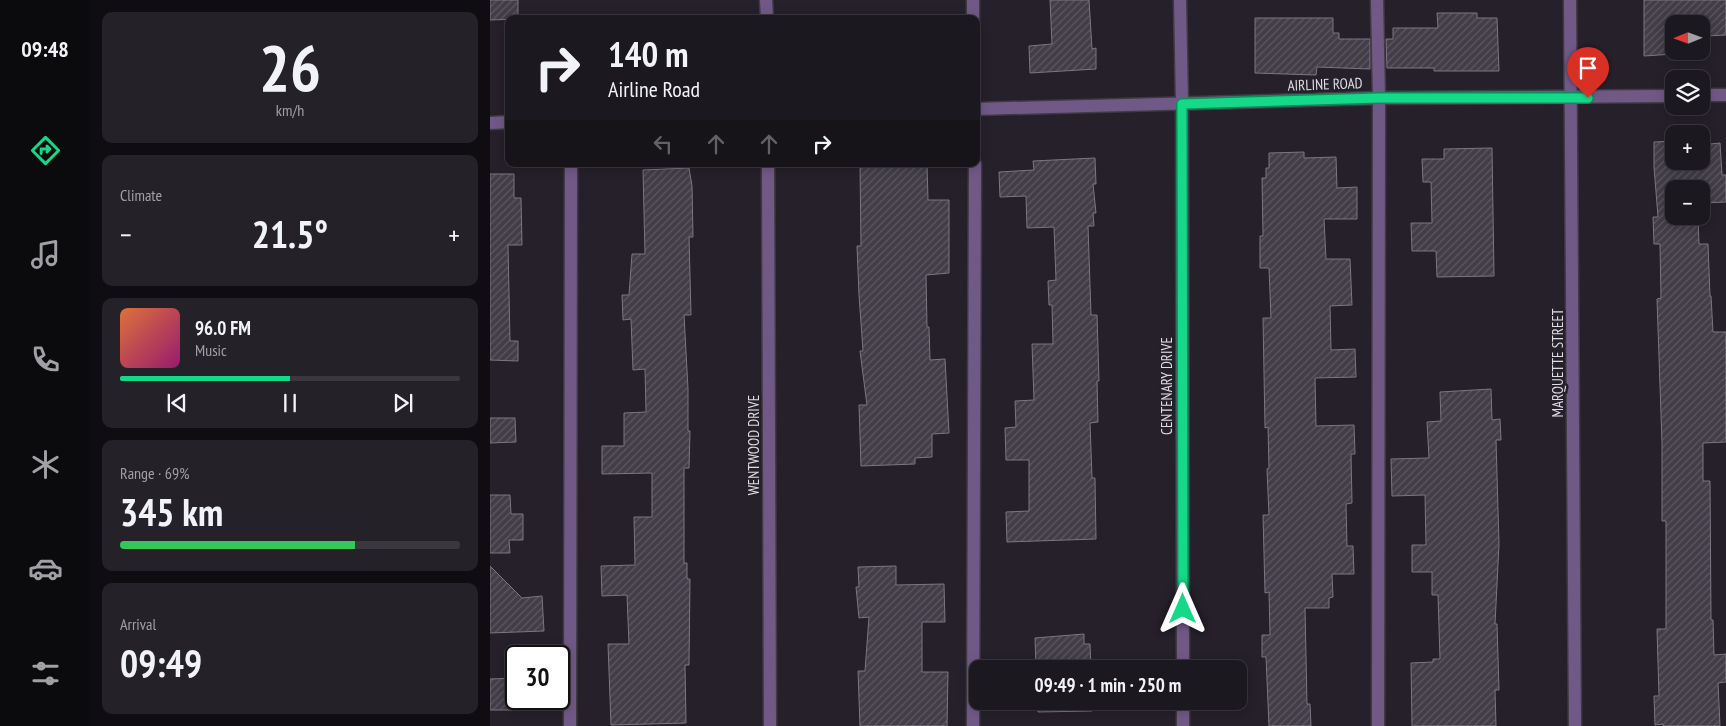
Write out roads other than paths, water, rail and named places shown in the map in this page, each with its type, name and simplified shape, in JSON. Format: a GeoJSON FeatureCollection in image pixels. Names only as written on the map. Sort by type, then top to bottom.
{"type":"FeatureCollection","features":[{"type":"Feature","properties":{"kind":"street"},"geometry":{"type":"LineString","coordinates":[[766,0],[766,15]]}},
{"type":"Feature","properties":{"kind":"street"},"geometry":{"type":"LineString","coordinates":[[973,0],[973,15]]}},
{"type":"Feature","properties":{"kind":"street","name":"CENTENARY DRIVE"},"geometry":{"type":"LineString","coordinates":[[1180,0],[1182,104],[1183,660]]}},
{"type":"Feature","properties":{"kind":"street"},"geometry":{"type":"LineString","coordinates":[[1377,0],[1379,98],[1378,726]]}},
{"type":"Feature","properties":{"kind":"street","name":"MARQUETTE STREET"},"geometry":{"type":"LineString","coordinates":[[1570,0],[1575,726]]}},
{"type":"Feature","properties":{"kind":"street"},"geometry":{"type":"LineString","coordinates":[[1710,96],[1726,95]]}},
{"type":"Feature","properties":{"kind":"street","name":"AIRLINE ROAD"},"geometry":{"type":"LineString","coordinates":[[980,110],[1379,98],[1665,96]]}},
{"type":"Feature","properties":{"kind":"street"},"geometry":{"type":"LineString","coordinates":[[490,122],[505,122]]}},
{"type":"Feature","properties":{"kind":"street"},"geometry":{"type":"LineString","coordinates":[[570,167],[570,726]]}},
{"type":"Feature","properties":{"kind":"street","name":"WENTWOOD DRIVE"},"geometry":{"type":"LineString","coordinates":[[768,167],[770,726]]}},
{"type":"Feature","properties":{"kind":"street"},"geometry":{"type":"LineString","coordinates":[[973,726],[975,167]]}},
{"type":"Feature","properties":{"kind":"street"},"geometry":{"type":"LineString","coordinates":[[1183,710],[1183,726]]}}]}
